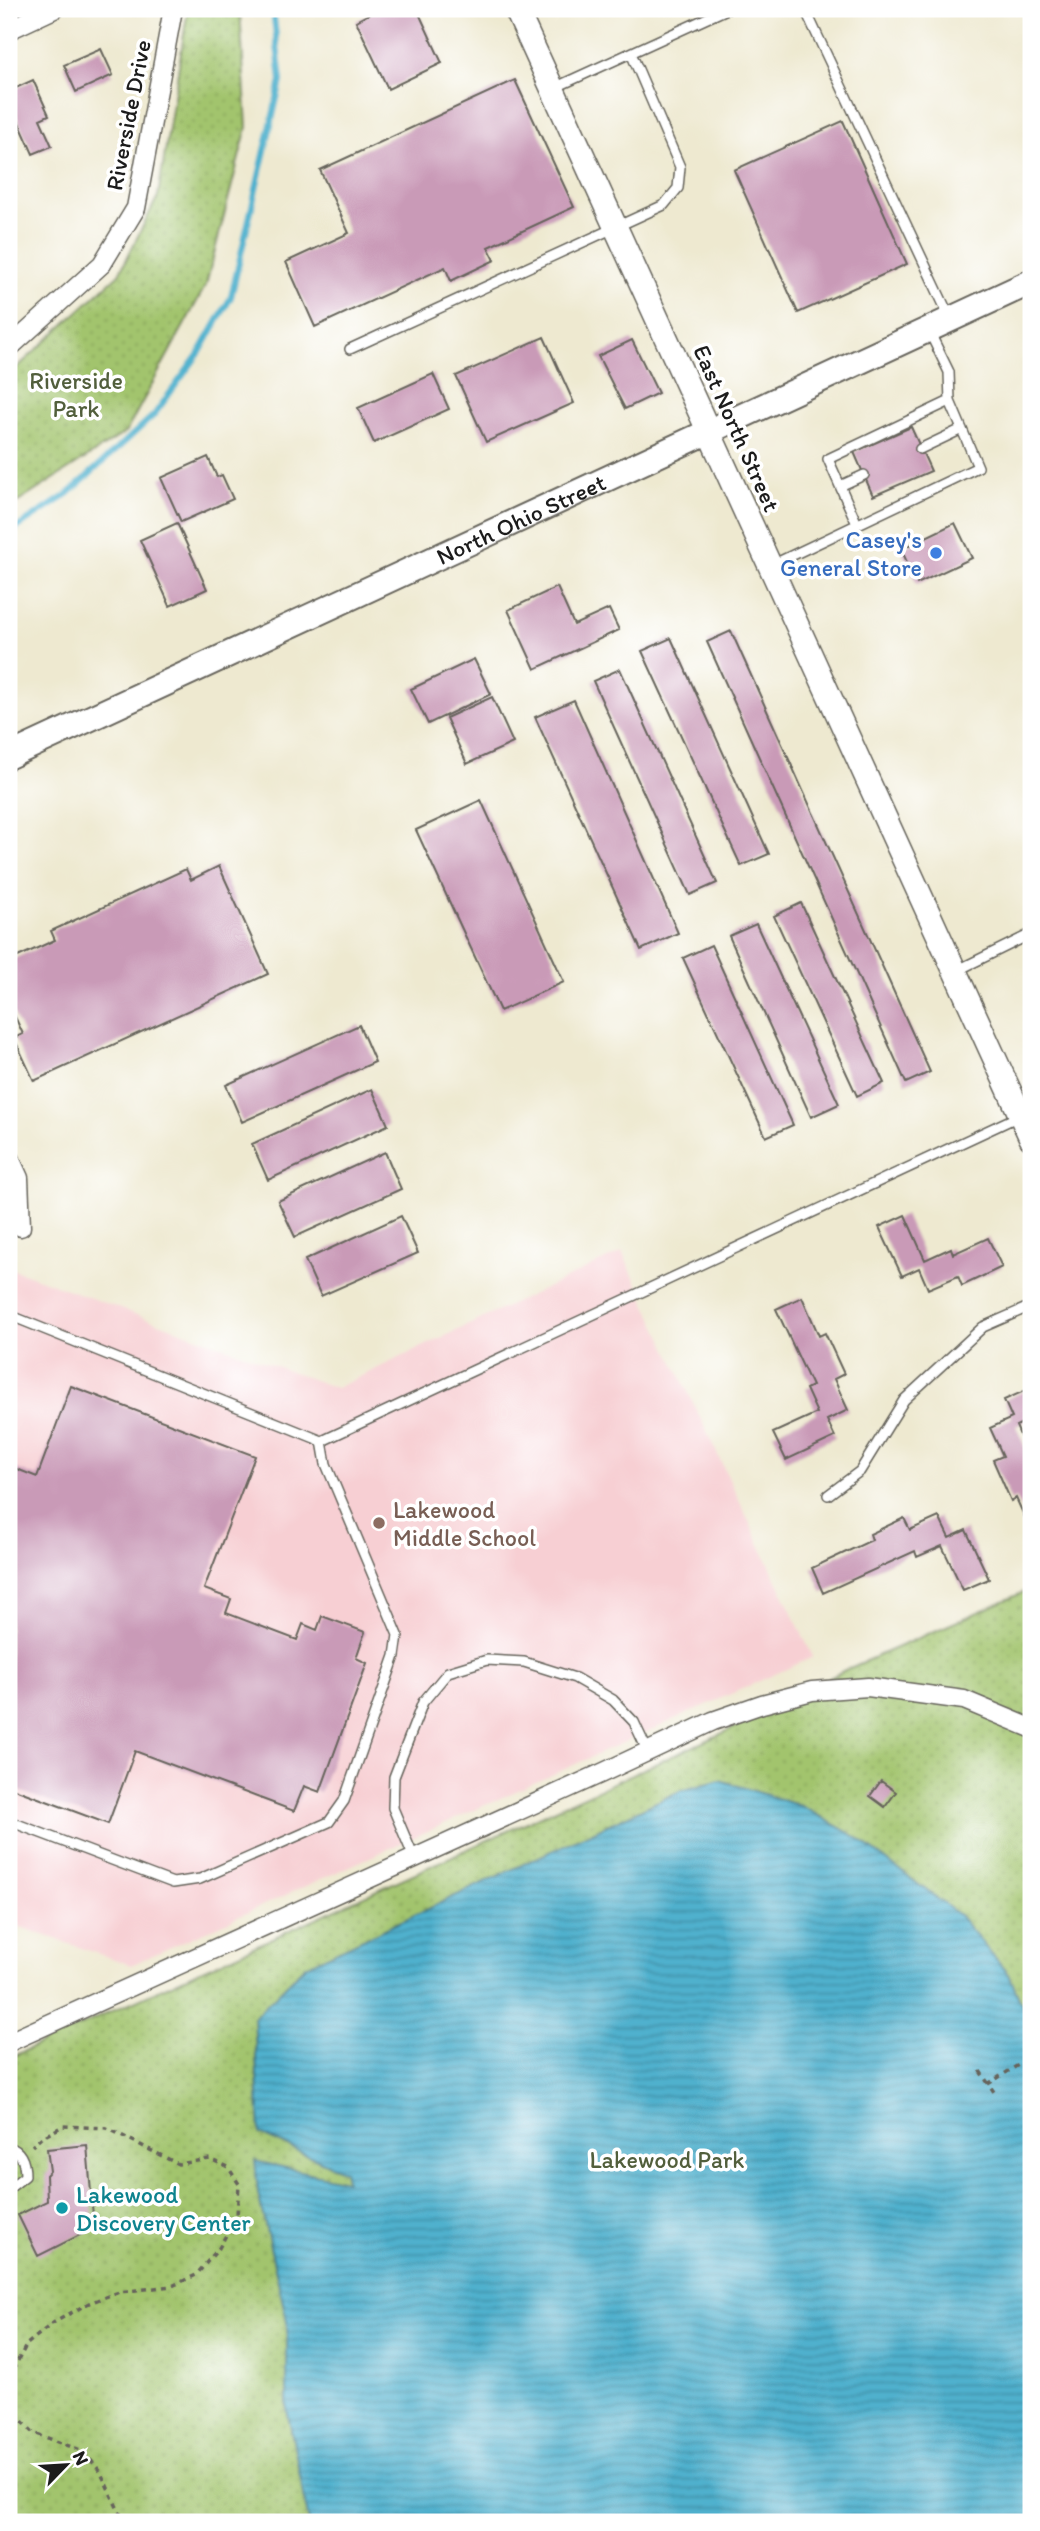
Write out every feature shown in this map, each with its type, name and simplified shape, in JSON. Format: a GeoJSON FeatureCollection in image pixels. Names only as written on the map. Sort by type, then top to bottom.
{"type":"FeatureCollection","features":[{"type":"Feature","properties":{"kind":"main road","name":"North Ohio Street"},"geometry":{"type":"LineString","coordinates":[[9,756],[1031,282]]}},
{"type":"Feature","properties":{"kind":"street"},"geometry":{"type":"LineString","coordinates":[[9,30],[54,9]]}},
{"type":"Feature","properties":{"kind":"street","name":"Riverside Drive"},"geometry":{"type":"LineString","coordinates":[[9,348],[102,264],[136,208],[173,9]]}},
{"type":"Feature","properties":{"kind":"street","name":"East North Street"},"geometry":{"type":"LineString","coordinates":[[516,9],[1031,1138]]}},
{"type":"Feature","properties":{"kind":"street"},"geometry":{"type":"LineString","coordinates":[[9,1156],[19,1178],[21,1227]]}},
{"type":"Feature","properties":{"kind":"street"},"geometry":{"type":"LineString","coordinates":[[9,2042],[713,1721],[762,1704],[812,1691],[868,1687],[964,1700],[1031,1728]]}},
{"type":"Feature","properties":{"kind":"lane"},"geometry":{"type":"LineString","coordinates":[[552,88],[727,9]]}},
{"type":"Feature","properties":{"kind":"lane"},"geometry":{"type":"LineString","coordinates":[[771,566],[978,467],[950,401],[949,372],[939,325],[805,9]]}},
{"type":"Feature","properties":{"kind":"lane"},"geometry":{"type":"LineString","coordinates":[[350,349],[664,205],[678,188],[680,167],[631,53]]}},
{"type":"Feature","properties":{"kind":"lane"},"geometry":{"type":"LineString","coordinates":[[858,524],[828,459],[950,401]]}},
{"type":"Feature","properties":{"kind":"lane"},"geometry":{"type":"LineString","coordinates":[[920,449],[962,429]]}},
{"type":"Feature","properties":{"kind":"lane"},"geometry":{"type":"LineString","coordinates":[[840,486],[864,475]]}},
{"type":"Feature","properties":{"kind":"lane"},"geometry":{"type":"LineString","coordinates":[[956,971],[1031,934]]}},
{"type":"Feature","properties":{"kind":"lane"},"geometry":{"type":"LineString","coordinates":[[9,1315],[322,1441],[1021,1115]]}},
{"type":"Feature","properties":{"kind":"lane"},"geometry":{"type":"LineString","coordinates":[[828,1495],[860,1471],[904,1400],[983,1327],[1031,1306]]}},
{"type":"Feature","properties":{"kind":"lane"},"geometry":{"type":"LineString","coordinates":[[9,1821],[173,1883],[200,1879],[329,1822],[344,1801],[395,1656],[398,1635],[326,1464],[322,1441]]}},
{"type":"Feature","properties":{"kind":"lane"},"geometry":{"type":"LineString","coordinates":[[414,1858],[393,1808],[394,1777],[423,1702],[448,1672],[487,1660],[524,1662],[575,1678],[613,1700],[634,1722],[648,1752]]}},
{"type":"Feature","properties":{"kind":"lane"},"geometry":{"type":"LineString","coordinates":[[9,2147],[15,2149],[25,2163],[25,2176],[12,2186],[9,2185]]}},
{"type":"Feature","properties":{"kind":"path"},"geometry":{"type":"LineString","coordinates":[[988,2084],[1031,2057]]}},
{"type":"Feature","properties":{"kind":"path"},"geometry":{"type":"LineString","coordinates":[[980,2071],[996,2095]]}},
{"type":"Feature","properties":{"kind":"path"},"geometry":{"type":"LineString","coordinates":[[20,2157],[41,2138],[63,2126],[107,2128],[178,2164],[210,2159],[228,2167],[239,2184],[237,2215],[219,2248],[196,2275],[172,2286],[119,2292],[89,2303],[52,2323],[27,2344],[10,2372],[9,2392],[17,2416],[34,2432],[83,2451],[100,2471],[124,2522]]}},
{"type":"Feature","properties":{"kind":"shaded area","name":"Lakewood Middle School"},"geometry":{"type":"Polygon","coordinates":[[[622,1252],[813,1657],[131,1965],[9,1923],[9,1268],[336,1388],[622,1252]]]}},
{"type":"Feature","properties":{"kind":"green space","name":"Riverside Park"},"geometry":{"type":"Polygon","coordinates":[[[188,9],[240,9],[247,127],[206,285],[126,432],[9,508],[9,375],[119,274],[158,196],[188,9]]]}},
{"type":"Feature","properties":{"kind":"green space","name":"Lakewood Park"},"geometry":{"type":"Polygon","coordinates":[[[1031,1589],[1031,2522],[9,2522],[9,2058],[749,1721],[843,1671],[1031,1589]]]}},
{"type":"Feature","properties":{"kind":"water","name":"Lakewood Park"},"geometry":{"type":"Polygon","coordinates":[[[720,1780],[801,1806],[853,1835],[959,1915],[1009,1974],[1031,2026],[1031,2518],[1026,2522],[309,2522],[287,2410],[287,2321],[258,2194],[255,2161],[346,2181],[344,2171],[260,2134],[254,2017],[305,1966],[680,1791],[720,1780]]]}},
{"type":"Feature","properties":{"kind":"building"},"geometry":{"type":"Polygon","coordinates":[[[371,9],[417,9],[442,63],[388,89],[356,21],[373,12],[371,9]]]}},
{"type":"Feature","properties":{"kind":"building"},"geometry":{"type":"Polygon","coordinates":[[[101,49],[113,75],[76,92],[64,65],[101,49]]]}},
{"type":"Feature","properties":{"kind":"building"},"geometry":{"type":"Polygon","coordinates":[[[33,80],[49,115],[40,119],[52,146],[33,154],[9,100],[9,91],[33,80]]]}},
{"type":"Feature","properties":{"kind":"building"},"geometry":{"type":"Polygon","coordinates":[[[515,80],[574,207],[488,247],[495,260],[451,281],[445,267],[315,327],[286,262],[349,233],[320,170],[515,80]]]}},
{"type":"Feature","properties":{"kind":"building"},"geometry":{"type":"Polygon","coordinates":[[[843,121],[907,264],[798,313],[734,170],[843,121]]]}},
{"type":"Feature","properties":{"kind":"building"},"geometry":{"type":"Polygon","coordinates":[[[544,337],[574,403],[486,442],[456,376],[544,337]]]}},
{"type":"Feature","properties":{"kind":"building"},"geometry":{"type":"Polygon","coordinates":[[[632,340],[658,393],[625,409],[598,356],[632,340]]]}},
{"type":"Feature","properties":{"kind":"building"},"geometry":{"type":"Polygon","coordinates":[[[433,374],[449,409],[374,443],[358,408],[433,374]]]}},
{"type":"Feature","properties":{"kind":"building","name":"Casey's General Store"},"geometry":{"type":"Polygon","coordinates":[[[911,427],[931,471],[873,496],[854,452],[911,427]]]}},
{"type":"Feature","properties":{"kind":"building"},"geometry":{"type":"Polygon","coordinates":[[[208,457],[217,477],[222,475],[233,499],[181,522],[161,478],[208,457]]]}},
{"type":"Feature","properties":{"kind":"building"},"geometry":{"type":"Polygon","coordinates":[[[177,523],[207,589],[170,606],[140,540],[177,523]]]}},
{"type":"Feature","properties":{"kind":"building","name":"Casey's General Store"},"geometry":{"type":"Polygon","coordinates":[[[955,523],[972,558],[917,584],[901,549],[955,523]]]}},
{"type":"Feature","properties":{"kind":"building"},"geometry":{"type":"Polygon","coordinates":[[[557,587],[574,625],[609,609],[619,630],[535,669],[508,610],[557,587]]]}},
{"type":"Feature","properties":{"kind":"building"},"geometry":{"type":"Polygon","coordinates":[[[731,631],[930,1072],[906,1083],[707,642],[731,631]]]}},
{"type":"Feature","properties":{"kind":"building"},"geometry":{"type":"Polygon","coordinates":[[[671,638],[769,854],[741,866],[642,651],[671,638]]]}},
{"type":"Feature","properties":{"kind":"building"},"geometry":{"type":"Polygon","coordinates":[[[474,659],[491,694],[428,724],[411,689],[474,659]]]}},
{"type":"Feature","properties":{"kind":"building"},"geometry":{"type":"Polygon","coordinates":[[[620,669],[717,883],[690,895],[593,681],[620,669]]]}},
{"type":"Feature","properties":{"kind":"building"},"geometry":{"type":"Polygon","coordinates":[[[492,697],[513,743],[467,764],[446,718],[492,697]]]}},
{"type":"Feature","properties":{"kind":"building"},"geometry":{"type":"Polygon","coordinates":[[[574,700],[678,933],[641,950],[535,717],[574,700]]]}},
{"type":"Feature","properties":{"kind":"building"},"geometry":{"type":"Polygon","coordinates":[[[481,800],[564,982],[500,1011],[416,830],[481,800]]]}},
{"type":"Feature","properties":{"kind":"building"},"geometry":{"type":"Polygon","coordinates":[[[219,866],[268,974],[34,1081],[14,1038],[23,1034],[9,1004],[9,961],[55,940],[51,931],[186,869],[191,880],[219,866]]]}},
{"type":"Feature","properties":{"kind":"building"},"geometry":{"type":"Polygon","coordinates":[[[801,903],[884,1083],[857,1096],[774,916],[801,903]]]}},
{"type":"Feature","properties":{"kind":"building"},"geometry":{"type":"Polygon","coordinates":[[[756,924],[839,1104],[811,1117],[729,936],[756,924]]]}},
{"type":"Feature","properties":{"kind":"building"},"geometry":{"type":"Polygon","coordinates":[[[711,945],[793,1125],[766,1137],[683,958],[711,945]]]}},
{"type":"Feature","properties":{"kind":"building"},"geometry":{"type":"Polygon","coordinates":[[[359,1025],[375,1062],[242,1122],[226,1085],[359,1025]]]}},
{"type":"Feature","properties":{"kind":"building"},"geometry":{"type":"Polygon","coordinates":[[[372,1089],[388,1125],[268,1180],[252,1144],[372,1089]]]}},
{"type":"Feature","properties":{"kind":"building"},"geometry":{"type":"Polygon","coordinates":[[[385,1152],[401,1189],[295,1237],[278,1201],[385,1152]]]}},
{"type":"Feature","properties":{"kind":"building"},"geometry":{"type":"Polygon","coordinates":[[[905,1215],[925,1260],[951,1248],[953,1254],[988,1238],[1002,1267],[962,1286],[958,1276],[928,1289],[919,1268],[902,1276],[879,1227],[905,1215]]]}},
{"type":"Feature","properties":{"kind":"building"},"geometry":{"type":"Polygon","coordinates":[[[401,1216],[418,1253],[321,1296],[305,1260],[401,1216]]]}},
{"type":"Feature","properties":{"kind":"building"},"geometry":{"type":"Polygon","coordinates":[[[802,1297],[819,1336],[825,1333],[844,1374],[834,1379],[848,1410],[827,1420],[835,1437],[786,1460],[773,1433],[817,1413],[806,1389],[812,1386],[776,1309],[802,1297]]]}},
{"type":"Feature","properties":{"kind":"building"},"geometry":{"type":"Polygon","coordinates":[[[71,1386],[255,1456],[204,1589],[231,1599],[226,1613],[297,1640],[303,1624],[317,1630],[322,1616],[365,1632],[356,1658],[367,1663],[320,1792],[304,1786],[294,1811],[135,1751],[108,1824],[9,1787],[9,1466],[37,1477],[71,1386]]]}},
{"type":"Feature","properties":{"kind":"building"},"geometry":{"type":"Polygon","coordinates":[[[1031,1388],[1031,1419],[1016,1426],[1031,1461],[1031,1531],[1016,1498],[1011,1501],[993,1460],[1003,1456],[990,1428],[1012,1418],[1004,1400],[1031,1388]]]}},
{"type":"Feature","properties":{"kind":"building"},"geometry":{"type":"Polygon","coordinates":[[[939,1517],[949,1538],[966,1530],[989,1579],[963,1590],[942,1546],[917,1557],[915,1551],[823,1593],[812,1568],[872,1540],[870,1534],[904,1518],[910,1530],[939,1517]]]}},
{"type":"Feature","properties":{"kind":"building"},"geometry":{"type":"Polygon","coordinates":[[[881,1781],[896,1792],[885,1807],[870,1796],[881,1781]]]}},
{"type":"Feature","properties":{"kind":"building","name":"Lakewood Discovery Center"},"geometry":{"type":"Polygon","coordinates":[[[87,2145],[94,2228],[38,2256],[18,2215],[47,2201],[46,2175],[50,2171],[47,2149],[87,2145]]]}},
{"type":"Feature","properties":{"kind":"waterway"},"geometry":{"type":"LineString","coordinates":[[9,533],[68,494],[154,415],[200,352],[231,297],[281,81],[273,9]]}},
{"type":"Feature","properties":{"kind":"place","name":"Casey's General Store"},"geometry":{"type":"Point","coordinates":[936,553]}},
{"type":"Feature","properties":{"kind":"place","name":"Lakewood Middle School"},"geometry":{"type":"Point","coordinates":[379,1523]}},
{"type":"Feature","properties":{"kind":"place","name":"Lakewood Discovery Center"},"geometry":{"type":"Point","coordinates":[62,2208]}}]}
